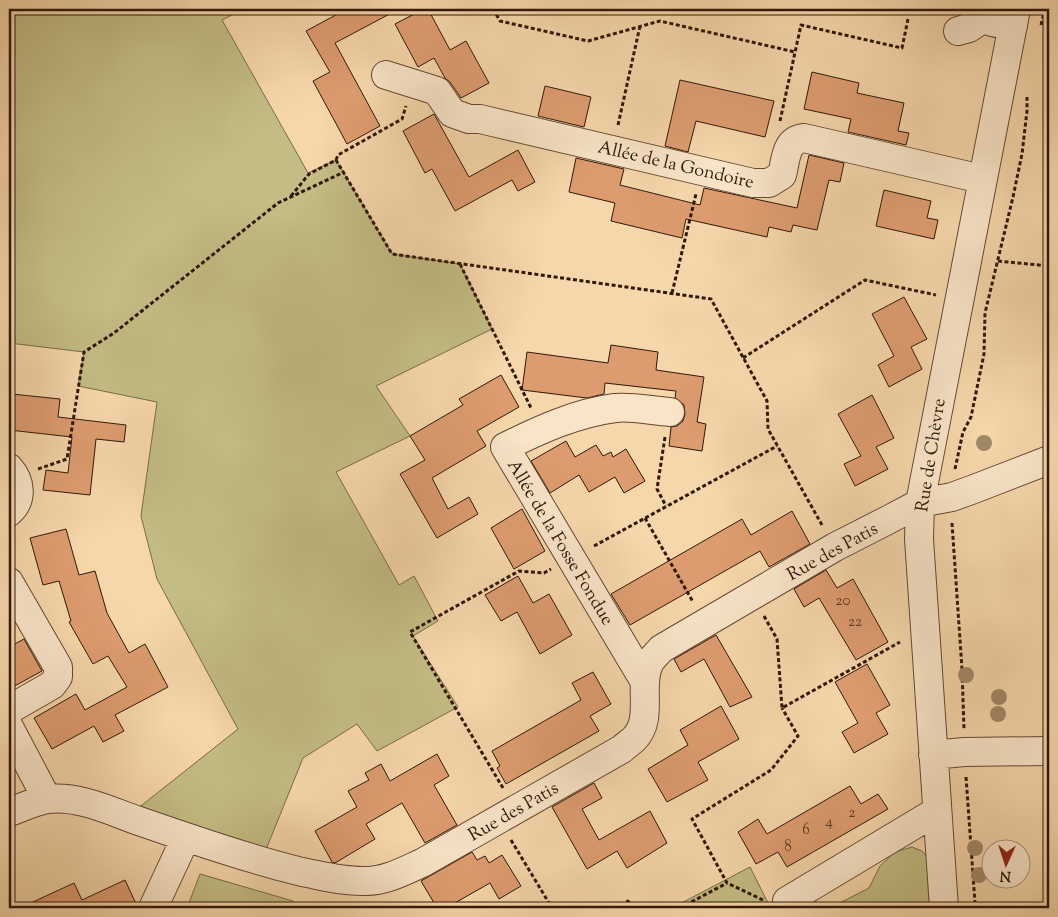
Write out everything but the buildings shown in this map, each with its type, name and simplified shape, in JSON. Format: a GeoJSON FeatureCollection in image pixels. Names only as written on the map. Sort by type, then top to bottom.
{"type":"FeatureCollection","features":[{"type":"Feature","properties":{"kind":"street"},"geometry":{"type":"LineString","coordinates":[[971,19],[991,22],[1014,17]]}},
{"type":"Feature","properties":{"kind":"street","name":"Rue de Chèvre"},"geometry":{"type":"LineString","coordinates":[[944,908],[919,539],[920,503],[1014,17]]}},
{"type":"Feature","properties":{"kind":"street","name":"Allée de la Gondoire"},"geometry":{"type":"LineString","coordinates":[[386,74],[437,91],[452,113],[459,116],[480,119],[753,183],[769,182],[782,175],[789,146],[795,140]]}},
{"type":"Feature","properties":{"kind":"street"},"geometry":{"type":"LineString","coordinates":[[795,140],[804,138],[982,179]]}},
{"type":"Feature","properties":{"kind":"street","name":"Allée de la Fosse Fondue"},"geometry":{"type":"LineString","coordinates":[[645,682],[505,447],[542,429],[616,408],[670,412]]}},
{"type":"Feature","properties":{"kind":"street","name":"Rue des Patis"},"geometry":{"type":"LineString","coordinates":[[9,812],[47,799],[66,799],[90,804],[261,862],[346,880],[366,882],[389,878],[422,863],[622,748],[635,738],[641,729],[644,715],[645,682],[649,664],[661,649],[835,547],[920,503],[966,492],[1049,460]]}},
{"type":"Feature","properties":{"kind":"street"},"geometry":{"type":"LineString","coordinates":[[9,512],[16,503],[19,494],[19,485],[12,472]]}},
{"type":"Feature","properties":{"kind":"street"},"geometry":{"type":"LineString","coordinates":[[9,582],[58,667],[58,677],[52,685],[12,708],[9,712]]}},
{"type":"Feature","properties":{"kind":"street"},"geometry":{"type":"LineString","coordinates":[[9,727],[47,799]]}},
{"type":"Feature","properties":{"kind":"street"},"geometry":{"type":"LineString","coordinates":[[933,755],[964,752],[1049,751]]}},
{"type":"Feature","properties":{"kind":"street"},"geometry":{"type":"LineString","coordinates":[[787,901],[937,811]]}},
{"type":"Feature","properties":{"kind":"street"},"geometry":{"type":"LineString","coordinates":[[153,908],[186,837]]}},
{"type":"Feature","properties":{"kind":"path"},"geometry":{"type":"LineString","coordinates":[[493,9],[500,21],[588,41],[660,21],[795,52]]}},
{"type":"Feature","properties":{"kind":"path"},"geometry":{"type":"LineString","coordinates":[[795,140],[780,125],[802,26],[902,48],[908,19]]}},
{"type":"Feature","properties":{"kind":"path"},"geometry":{"type":"LineString","coordinates":[[613,150],[640,26]]}},
{"type":"Feature","properties":{"kind":"path"},"geometry":{"type":"LineString","coordinates":[[290,196],[309,174],[336,160],[338,155],[402,119],[413,83]]}},
{"type":"Feature","properties":{"kind":"path"},"geometry":{"type":"LineString","coordinates":[[336,160],[392,254],[711,299],[767,401],[768,429],[835,547]]}},
{"type":"Feature","properties":{"kind":"path"},"geometry":{"type":"LineString","coordinates":[[672,293],[702,171]]}},
{"type":"Feature","properties":{"kind":"path"},"geometry":{"type":"LineString","coordinates":[[12,472],[67,459],[84,352],[114,333],[278,203],[344,172]]}},
{"type":"Feature","properties":{"kind":"path"},"geometry":{"type":"LineString","coordinates":[[998,261],[1049,266]]}},
{"type":"Feature","properties":{"kind":"path"},"geometry":{"type":"LineString","coordinates":[[460,264],[542,429]]}},
{"type":"Feature","properties":{"kind":"path"},"geometry":{"type":"LineString","coordinates":[[743,358],[866,280],[959,300]]}},
{"type":"Feature","properties":{"kind":"path"},"geometry":{"type":"LineString","coordinates":[[666,506],[657,489],[670,412]]}},
{"type":"Feature","properties":{"kind":"path"},"geometry":{"type":"LineString","coordinates":[[552,908],[507,814],[410,632],[519,571],[544,573],[777,446]]}},
{"type":"Feature","properties":{"kind":"path"},"geometry":{"type":"LineString","coordinates":[[646,518],[706,623]]}},
{"type":"Feature","properties":{"kind":"path"},"geometry":{"type":"LineString","coordinates":[[752,596],[777,639],[782,708],[798,736],[771,770],[692,819],[727,883],[768,903],[787,901]]}},
{"type":"Feature","properties":{"kind":"path"},"geometry":{"type":"LineString","coordinates":[[782,708],[925,628]]}},
{"type":"Feature","properties":{"kind":"path"},"geometry":{"type":"LineString","coordinates":[[680,908],[727,883]]}},
{"type":"Feature","properties":{"kind":"path"},"geometry":{"type":"LineString","coordinates":[[615,908],[628,901],[633,908]]}},
{"type":"Feature","properties":{"kind":"shaded area"},"geometry":{"type":"Polygon","coordinates":[[[9,9],[244,9],[222,20],[308,173],[336,160],[392,254],[460,264],[492,329],[376,386],[410,436],[336,472],[399,585],[414,576],[438,621],[413,636],[458,707],[377,751],[357,724],[303,758],[261,862],[127,817],[238,729],[157,579],[141,516],[157,402],[78,386],[84,352],[9,343],[9,9]]]}},
{"type":"Feature","properties":{"kind":"shaded area"},"geometry":{"type":"Polygon","coordinates":[[[912,847],[922,851],[928,858],[931,908],[830,908],[869,888],[880,866],[895,852],[912,847]]]}},
{"type":"Feature","properties":{"kind":"shaded area"},"geometry":{"type":"Polygon","coordinates":[[[750,867],[768,903],[782,908],[672,908],[750,867]]]}},
{"type":"Feature","properties":{"kind":"shaded area"},"geometry":{"type":"Polygon","coordinates":[[[200,874],[293,901],[293,908],[187,908],[200,874]]]}}]}
